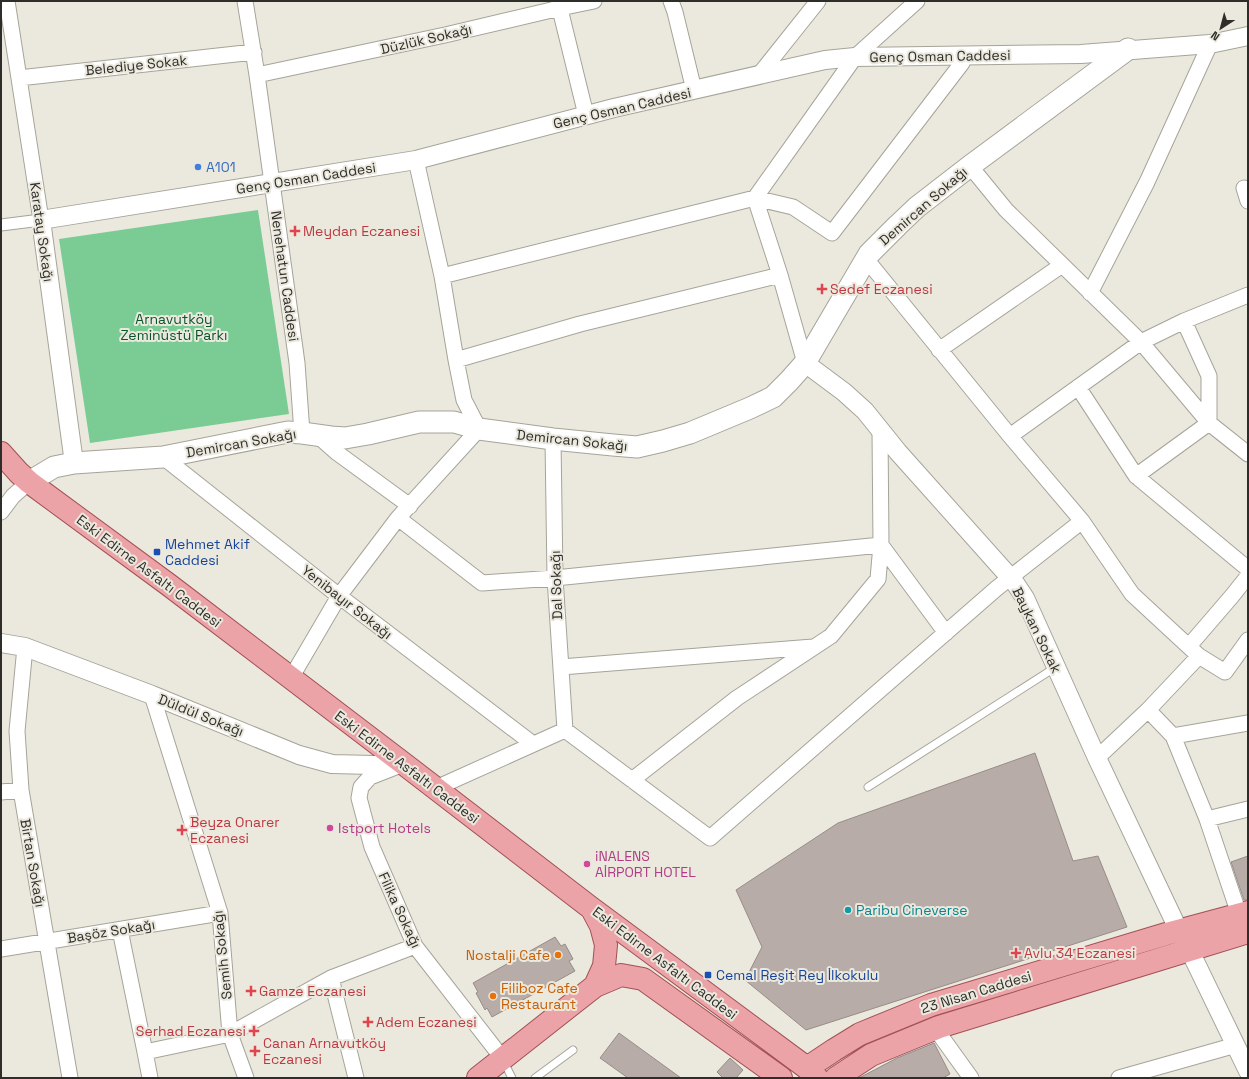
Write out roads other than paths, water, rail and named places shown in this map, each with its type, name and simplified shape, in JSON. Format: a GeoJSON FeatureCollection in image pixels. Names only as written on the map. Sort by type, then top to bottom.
{"type":"FeatureCollection","features":[{"type":"Feature","properties":{"kind":"main road","name":"Demircan Sokağı"},"geometry":{"type":"LineString","coordinates":[[29,482],[54,468],[74,463],[163,457],[288,432],[345,438],[419,422],[454,422],[479,429],[553,439],[637,447],[690,433],[731,417],[772,397],[790,381],[805,363],[869,254],[917,207],[970,166],[1128,50]]}},
{"type":"Feature","properties":{"kind":"main road","name":"Eski Edirne Asfaltı Caddesi"},"geometry":{"type":"LineString","coordinates":[[1,452],[14,469],[29,482],[170,586],[591,908],[812,1073]]}},
{"type":"Feature","properties":{"kind":"main road"},"geometry":{"type":"LineString","coordinates":[[478,1078],[508,1069],[595,986],[604,966],[606,945],[601,926],[591,908]]}},
{"type":"Feature","properties":{"kind":"main road","name":"23 Nisan Caddesi"},"geometry":{"type":"LineString","coordinates":[[812,1073],[834,1050],[860,1034],[931,1005],[1179,931],[1245,919]]}},
{"type":"Feature","properties":{"kind":"main road","name":"23 Nisan Caddesi"},"geometry":{"type":"LineString","coordinates":[[836,1078],[871,1055],[935,1028],[1189,949],[1245,919]]}},
{"type":"Feature","properties":{"kind":"main road"},"geometry":{"type":"LineString","coordinates":[[1179,931],[1189,949]]}},
{"type":"Feature","properties":{"kind":"main road","name":"Eski Edirne Asfaltı Caddesi"},"geometry":{"type":"LineString","coordinates":[[595,986],[621,975],[643,980],[781,1078]]}},
{"type":"Feature","properties":{"kind":"street","name":"Karatay Sokağı"},"geometry":{"type":"LineString","coordinates":[[8,1],[41,220],[74,463]]}},
{"type":"Feature","properties":{"kind":"street","name":"Nenehatun Caddesi"},"geometry":{"type":"LineString","coordinates":[[246,1],[297,363],[310,434]]}},
{"type":"Feature","properties":{"kind":"street","name":"Düzlük Sokağı"},"geometry":{"type":"LineString","coordinates":[[257,75],[445,35],[559,4],[594,1]]}},
{"type":"Feature","properties":{"kind":"street"},"geometry":{"type":"LineString","coordinates":[[671,1],[694,90]]}},
{"type":"Feature","properties":{"kind":"street"},"geometry":{"type":"LineString","coordinates":[[759,75],[818,1]]}},
{"type":"Feature","properties":{"kind":"street"},"geometry":{"type":"LineString","coordinates":[[755,198],[855,57],[917,1]]}},
{"type":"Feature","properties":{"kind":"street"},"geometry":{"type":"LineString","coordinates":[[559,4],[586,115]]}},
{"type":"Feature","properties":{"kind":"street","name":"Genç Osman Caddesi"},"geometry":{"type":"LineString","coordinates":[[1,225],[272,184],[416,160],[586,115],[824,60],[855,57],[1081,54],[1210,44],[1248,36]]}},
{"type":"Feature","properties":{"kind":"street"},"geometry":{"type":"LineString","coordinates":[[1090,293],[1148,182],[1210,44]]}},
{"type":"Feature","properties":{"kind":"street","name":"Belediye Sokak"},"geometry":{"type":"LineString","coordinates":[[19,78],[254,52]]}},
{"type":"Feature","properties":{"kind":"street"},"geometry":{"type":"LineString","coordinates":[[442,276],[755,198],[793,207],[832,233],[962,63],[964,56]]}},
{"type":"Feature","properties":{"kind":"street"},"geometry":{"type":"LineString","coordinates":[[291,678],[339,596],[398,518],[479,429],[464,400],[442,276],[416,160]]}},
{"type":"Feature","properties":{"kind":"street"},"geometry":{"type":"LineString","coordinates":[[970,166],[1006,210],[1141,342],[1208,423],[1248,454]]}},
{"type":"Feature","properties":{"kind":"street"},"geometry":{"type":"LineString","coordinates":[[755,198],[780,275],[805,363]]}},
{"type":"Feature","properties":{"kind":"street"},"geometry":{"type":"LineString","coordinates":[[866,259],[939,350],[1082,521],[1132,594],[1194,651],[1225,672],[1248,640]]}},
{"type":"Feature","properties":{"kind":"street"},"geometry":{"type":"LineString","coordinates":[[939,350],[1062,265]]}},
{"type":"Feature","properties":{"kind":"street"},"geometry":{"type":"LineString","coordinates":[[456,360],[580,324],[780,275]]}},
{"type":"Feature","properties":{"kind":"street"},"geometry":{"type":"LineString","coordinates":[[1010,436],[1141,342],[1184,321],[1248,295]]}},
{"type":"Feature","properties":{"kind":"street"},"geometry":{"type":"LineString","coordinates":[[1184,321],[1209,376],[1208,423]]}},
{"type":"Feature","properties":{"kind":"street","name":"Baykan Sokak"},"geometry":{"type":"LineString","coordinates":[[805,363],[844,392],[865,411],[919,477],[1010,578],[1025,598],[1097,758],[1179,931]]}},
{"type":"Feature","properties":{"kind":"street"},"geometry":{"type":"LineString","coordinates":[[1078,387],[1136,476],[1248,568]]}},
{"type":"Feature","properties":{"kind":"street"},"geometry":{"type":"LineString","coordinates":[[1136,476],[1208,423]]}},
{"type":"Feature","properties":{"kind":"street"},"geometry":{"type":"LineString","coordinates":[[632,780],[737,698],[831,636],[878,579],[881,545],[880,431]]}},
{"type":"Feature","properties":{"kind":"street"},"geometry":{"type":"LineString","coordinates":[[310,434],[410,506]]}},
{"type":"Feature","properties":{"kind":"street","name":"Dal Sokağı"},"geometry":{"type":"LineString","coordinates":[[553,439],[555,578],[565,730]]}},
{"type":"Feature","properties":{"kind":"street","name":"Yenibayır Sokağı"},"geometry":{"type":"LineString","coordinates":[[163,457],[339,596],[533,744]]}},
{"type":"Feature","properties":{"kind":"street","name":"Demircan Sokağı"},"geometry":{"type":"LineString","coordinates":[[1,512],[13,496],[29,482]]}},
{"type":"Feature","properties":{"kind":"street"},"geometry":{"type":"LineString","coordinates":[[398,518],[482,583],[555,578],[881,545]]}},
{"type":"Feature","properties":{"kind":"street"},"geometry":{"type":"LineString","coordinates":[[436,788],[565,730],[710,838],[1010,578],[1082,521]]}},
{"type":"Feature","properties":{"kind":"street"},"geometry":{"type":"LineString","coordinates":[[881,545],[946,633]]}},
{"type":"Feature","properties":{"kind":"street"},"geometry":{"type":"LineString","coordinates":[[1097,758],[1148,710],[1194,651],[1232,596],[1248,576]]}},
{"type":"Feature","properties":{"kind":"street","name":"Düldül Sokağı"},"geometry":{"type":"LineString","coordinates":[[1,643],[25,647],[305,757],[332,764],[404,764]]}},
{"type":"Feature","properties":{"kind":"street","name":"Birtan Sokağı"},"geometry":{"type":"LineString","coordinates":[[25,647],[17,731],[21,790],[70,1078]]}},
{"type":"Feature","properties":{"kind":"street"},"geometry":{"type":"LineString","coordinates":[[561,667],[814,647]]}},
{"type":"Feature","properties":{"kind":"street","name":"Semih Sokağı"},"geometry":{"type":"LineString","coordinates":[[152,696],[220,913],[230,1034],[246,1078]]}},
{"type":"Feature","properties":{"kind":"street"},"geometry":{"type":"LineString","coordinates":[[1148,710],[1173,736],[1207,819],[1245,919]]}},
{"type":"Feature","properties":{"kind":"street"},"geometry":{"type":"LineString","coordinates":[[1173,736],[1248,723]]}},
{"type":"Feature","properties":{"kind":"street","name":"Filika Sokağı"},"geometry":{"type":"LineString","coordinates":[[404,764],[370,777],[361,787],[359,798],[372,848],[415,946],[508,1069]]}},
{"type":"Feature","properties":{"kind":"street"},"geometry":{"type":"LineString","coordinates":[[1,792],[21,790]]}},
{"type":"Feature","properties":{"kind":"street"},"geometry":{"type":"LineString","coordinates":[[1207,819],[1248,809]]}},
{"type":"Feature","properties":{"kind":"street","name":"Başöz Sokağı"},"geometry":{"type":"LineString","coordinates":[[1,949],[220,913]]}},
{"type":"Feature","properties":{"kind":"street"},"geometry":{"type":"LineString","coordinates":[[120,930],[150,1078]]}},
{"type":"Feature","properties":{"kind":"street"},"geometry":{"type":"LineString","coordinates":[[145,1052],[230,1034],[331,978],[415,946]]}},
{"type":"Feature","properties":{"kind":"street"},"geometry":{"type":"LineString","coordinates":[[1189,949],[1248,1071]]}},
{"type":"Feature","properties":{"kind":"street"},"geometry":{"type":"LineString","coordinates":[[331,978],[356,1078]]}},
{"type":"Feature","properties":{"kind":"street"},"geometry":{"type":"LineString","coordinates":[[935,1028],[971,1078]]}},
{"type":"Feature","properties":{"kind":"street"},"geometry":{"type":"LineString","coordinates":[[1120,1078],[1236,1045]]}},
{"type":"Feature","properties":{"kind":"lane"},"geometry":{"type":"LineString","coordinates":[[868,787],[1056,667]]}},
{"type":"Feature","properties":{"kind":"lane"},"geometry":{"type":"LineString","coordinates":[[535,1078],[573,1050]]}},
{"type":"Feature","properties":{"kind":"place","name":"A101"},"geometry":{"type":"Point","coordinates":[198,167]}},
{"type":"Feature","properties":{"kind":"place","name":"Meydan Eczanesi"},"geometry":{"type":"Point","coordinates":[295,231]}},
{"type":"Feature","properties":{"kind":"place","name":"Sedef Eczanesi"},"geometry":{"type":"Point","coordinates":[822,289]}},
{"type":"Feature","properties":{"kind":"place","name":"Mehmet Akif Caddesi"},"geometry":{"type":"Point","coordinates":[157,552]}},
{"type":"Feature","properties":{"kind":"place","name":"Istport Hotels"},"geometry":{"type":"Point","coordinates":[330,828]}},
{"type":"Feature","properties":{"kind":"place","name":"Beyza Onarer Eczanesi"},"geometry":{"type":"Point","coordinates":[182,830]}},
{"type":"Feature","properties":{"kind":"place","name":"iNALENS AİRPORT HOTEL"},"geometry":{"type":"Point","coordinates":[587,864]}},
{"type":"Feature","properties":{"kind":"place","name":"Paribu Cineverse"},"geometry":{"type":"Point","coordinates":[848,910]}},
{"type":"Feature","properties":{"kind":"place","name":"Avlu 34 Eczanesi"},"geometry":{"type":"Point","coordinates":[1016,953]}},
{"type":"Feature","properties":{"kind":"place","name":"Nostalji Cafe"},"geometry":{"type":"Point","coordinates":[558,955]}},
{"type":"Feature","properties":{"kind":"place","name":"Cemal Reşit Rey İlkokulu"},"geometry":{"type":"Point","coordinates":[708,975]}},
{"type":"Feature","properties":{"kind":"place","name":"Gamze Eczanesi"},"geometry":{"type":"Point","coordinates":[251,991]}},
{"type":"Feature","properties":{"kind":"place","name":"Filiboz Cafe Restaurant"},"geometry":{"type":"Point","coordinates":[493,996]}},
{"type":"Feature","properties":{"kind":"place","name":"Adem Eczanesi"},"geometry":{"type":"Point","coordinates":[368,1022]}},
{"type":"Feature","properties":{"kind":"place","name":"Serhad Eczanesi"},"geometry":{"type":"Point","coordinates":[254,1031]}},
{"type":"Feature","properties":{"kind":"place","name":"Canan Arnavutköy Eczanesi"},"geometry":{"type":"Point","coordinates":[255,1051]}},
{"type":"Feature","properties":{"kind":"park label","name":"Arnavutköy Zeminüstü Parkı"},"geometry":{"type":"Point","coordinates":[174,328]}}]}
